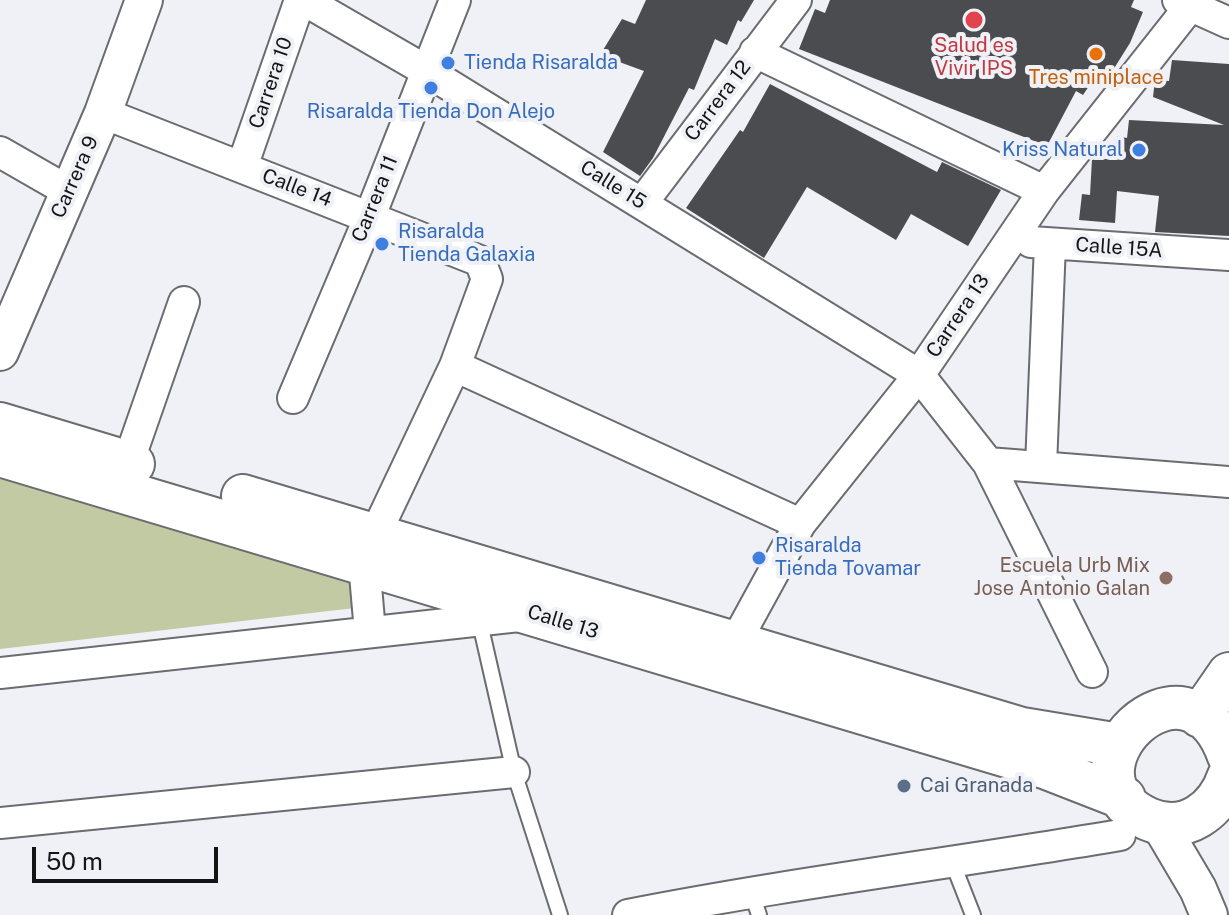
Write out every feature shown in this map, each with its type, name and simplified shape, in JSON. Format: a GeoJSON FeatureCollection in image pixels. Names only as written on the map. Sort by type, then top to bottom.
{"type":"FeatureCollection","features":[{"type":"Feature","properties":{"kind":"main road","name":"Calle 13"},"geometry":{"type":"LineString","coordinates":[[0,424],[128,463],[370,549],[539,614],[1047,768],[1200,775]]}},
{"type":"Feature","properties":{"kind":"main road","name":"Calle 13"},"geometry":{"type":"LineString","coordinates":[[0,455],[736,641],[1022,729],[1119,745]]}},
{"type":"Feature","properties":{"kind":"main road"},"geometry":{"type":"LineString","coordinates":[[1200,775],[1229,674]]}},
{"type":"Feature","properties":{"kind":"main road"},"geometry":{"type":"LineString","coordinates":[[1177,710],[1200,775],[1114,766],[1119,745],[1128,730],[1154,712],[1177,710]]}},
{"type":"Feature","properties":{"kind":"street","name":"Carrera 9"},"geometry":{"type":"LineString","coordinates":[[0,352],[103,113],[144,0]]}},
{"type":"Feature","properties":{"kind":"street","name":"Calle 15"},"geometry":{"type":"LineString","coordinates":[[302,0],[425,70],[919,375]]}},
{"type":"Feature","properties":{"kind":"street","name":"Carrera 10"},"geometry":{"type":"LineString","coordinates":[[242,167],[302,0]]}},
{"type":"Feature","properties":{"kind":"street","name":"Carrera 11"},"geometry":{"type":"LineString","coordinates":[[293,398],[370,216],[455,0]]}},
{"type":"Feature","properties":{"kind":"street","name":"Carrera 12"},"geometry":{"type":"LineString","coordinates":[[642,203],[796,0]]}},
{"type":"Feature","properties":{"kind":"street"},"geometry":{"type":"LineString","coordinates":[[1188,2],[1229,23]]}},
{"type":"Feature","properties":{"kind":"street","name":"Carrera 13"},"geometry":{"type":"LineString","coordinates":[[736,641],[800,524],[919,375],[1044,191],[1188,2]]}},
{"type":"Feature","properties":{"kind":"street"},"geometry":{"type":"LineString","coordinates":[[755,52],[1044,191]]}},
{"type":"Feature","properties":{"kind":"street","name":"Calle 14"},"geometry":{"type":"LineString","coordinates":[[103,113],[480,261],[486,269],[487,279],[455,366]]}},
{"type":"Feature","properties":{"kind":"street"},"geometry":{"type":"LineString","coordinates":[[0,152],[68,191]]}},
{"type":"Feature","properties":{"kind":"street","name":"Calle 15A"},"geometry":{"type":"LineString","coordinates":[[1009,241],[1229,255]]}},
{"type":"Feature","properties":{"kind":"street"},"geometry":{"type":"LineString","coordinates":[[1041,466],[1050,244]]}},
{"type":"Feature","properties":{"kind":"street"},"geometry":{"type":"LineString","coordinates":[[128,463],[184,302]]}},
{"type":"Feature","properties":{"kind":"street"},"geometry":{"type":"LineString","coordinates":[[370,632],[370,549],[455,366],[800,524]]}},
{"type":"Feature","properties":{"kind":"street"},"geometry":{"type":"LineString","coordinates":[[919,375],[988,463],[1092,672]]}},
{"type":"Feature","properties":{"kind":"street"},"geometry":{"type":"LineString","coordinates":[[988,463],[1229,482]]}},
{"type":"Feature","properties":{"kind":"street"},"geometry":{"type":"LineString","coordinates":[[0,673],[539,614]]}},
{"type":"Feature","properties":{"kind":"street"},"geometry":{"type":"LineString","coordinates":[[0,823],[514,772]]}},
{"type":"Feature","properties":{"kind":"street"},"geometry":{"type":"LineString","coordinates":[[628,915],[755,903],[953,864],[1200,775],[1204,902]]}},
{"type":"Feature","properties":{"kind":"lane"},"geometry":{"type":"LineString","coordinates":[[479,619],[514,772],[560,915]]}},
{"type":"Feature","properties":{"kind":"lane"},"geometry":{"type":"LineString","coordinates":[[953,864],[973,915]]}},
{"type":"Feature","properties":{"kind":"green space"},"geometry":{"type":"Polygon","coordinates":[[[0,458],[360,573],[355,608],[0,649],[0,458]]]}},
{"type":"Feature","properties":{"kind":"building"},"geometry":{"type":"Polygon","coordinates":[[[646,0],[754,0],[741,22],[738,20],[727,45],[715,39],[694,90],[689,88],[653,158],[640,176],[603,152],[644,71],[600,55],[622,19],[635,24],[646,0]]]}},
{"type":"Feature","properties":{"kind":"building"},"geometry":{"type":"Polygon","coordinates":[[[830,0],[1134,0],[1131,7],[1143,12],[1130,43],[1108,78],[1097,74],[1083,95],[1076,91],[1047,146],[799,49],[815,9],[825,13],[830,0]]]}},
{"type":"Feature","properties":{"kind":"building"},"geometry":{"type":"Polygon","coordinates":[[[1172,60],[1229,64],[1229,236],[1155,232],[1159,196],[1117,191],[1115,223],[1079,220],[1082,194],[1090,195],[1092,159],[1115,159],[1117,136],[1127,138],[1129,120],[1224,125],[1153,97],[1155,80],[1169,81],[1172,60]]]}},
{"type":"Feature","properties":{"kind":"building"},"geometry":{"type":"Polygon","coordinates":[[[770,84],[937,172],[942,162],[1001,190],[968,246],[911,214],[896,240],[807,187],[764,258],[686,208],[740,130],[743,132],[770,84]]]}},
{"type":"Feature","properties":{"kind":"place","name":"Salud es Vivir IPS"},"geometry":{"type":"Point","coordinates":[974,20]}},
{"type":"Feature","properties":{"kind":"place","name":"Tres miniplace"},"geometry":{"type":"Point","coordinates":[1096,54]}},
{"type":"Feature","properties":{"kind":"place","name":"Tienda Risaralda"},"geometry":{"type":"Point","coordinates":[448,63]}},
{"type":"Feature","properties":{"kind":"place","name":"Risaralda Tienda Don Alejo"},"geometry":{"type":"Point","coordinates":[431,88]}},
{"type":"Feature","properties":{"kind":"place","name":"Kriss Natural"},"geometry":{"type":"Point","coordinates":[1139,150]}},
{"type":"Feature","properties":{"kind":"place","name":"Risaralda Tienda Galaxia"},"geometry":{"type":"Point","coordinates":[382,244]}},
{"type":"Feature","properties":{"kind":"place","name":"Risaralda Tienda Tovamar"},"geometry":{"type":"Point","coordinates":[759,558]}},
{"type":"Feature","properties":{"kind":"place","name":"Escuela Urb Mix Jose Antonio Galan"},"geometry":{"type":"Point","coordinates":[1166,578]}},
{"type":"Feature","properties":{"kind":"place","name":"Cai Granada"},"geometry":{"type":"Point","coordinates":[904,786]}}]}
